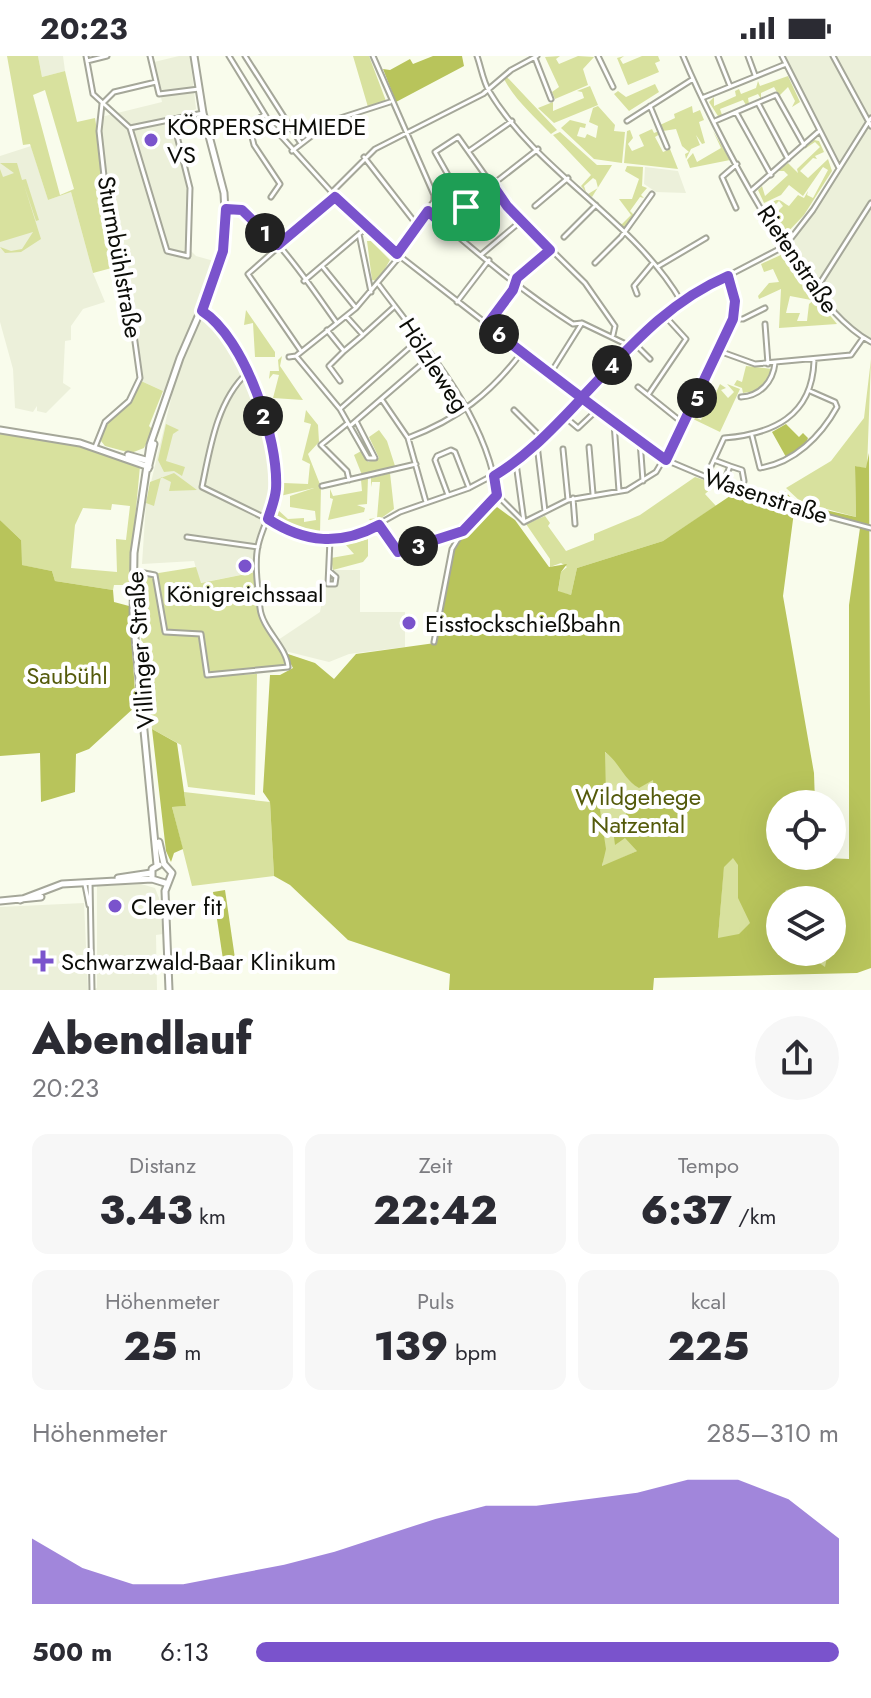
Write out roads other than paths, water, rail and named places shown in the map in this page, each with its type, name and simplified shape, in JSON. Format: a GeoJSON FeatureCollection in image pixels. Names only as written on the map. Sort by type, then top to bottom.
{"type":"FeatureCollection","features":[{"type":"Feature","properties":{"kind":"main road","name":"Villinger Straße"},"geometry":{"type":"LineString","coordinates":[[147,463],[176,368],[202,311],[223,251],[226,209],[203,113],[194,56]]}},
{"type":"Feature","properties":{"kind":"main road"},"geometry":{"type":"LineString","coordinates":[[0,430],[95,447],[147,463]]}},
{"type":"Feature","properties":{"kind":"main road","name":"Villinger Straße"},"geometry":{"type":"LineString","coordinates":[[154,439],[150,445],[134,553],[132,603],[161,864],[172,873],[162,884]]}},
{"type":"Feature","properties":{"kind":"main road"},"geometry":{"type":"LineString","coordinates":[[136,456],[150,445]]}},
{"type":"Feature","properties":{"kind":"main road"},"geometry":{"type":"LineString","coordinates":[[121,455],[136,456],[147,463]]}},
{"type":"Feature","properties":{"kind":"main road"},"geometry":{"type":"LineString","coordinates":[[152,876],[161,864]]}},
{"type":"Feature","properties":{"kind":"main road"},"geometry":{"type":"LineString","coordinates":[[0,901],[20,900],[62,884],[152,876],[162,884],[165,902],[169,990]]}},
{"type":"Feature","properties":{"kind":"street"},"geometry":{"type":"LineString","coordinates":[[87,58],[107,56]]}},
{"type":"Feature","properties":{"kind":"street"},"geometry":{"type":"LineString","coordinates":[[150,56],[159,94],[199,89]]}},
{"type":"Feature","properties":{"kind":"street","name":"Wasenstraße"},"geometry":{"type":"LineString","coordinates":[[229,56],[264,115],[292,151],[365,229],[614,423],[666,460],[706,477],[760,499],[871,528]]}},
{"type":"Feature","properties":{"kind":"street"},"geometry":{"type":"LineString","coordinates":[[245,56],[300,142]]}},
{"type":"Feature","properties":{"kind":"street"},"geometry":{"type":"LineString","coordinates":[[289,357],[296,356],[356,308],[379,285],[428,211],[434,195],[390,102],[373,56]]}},
{"type":"Feature","properties":{"kind":"street"},"geometry":{"type":"LineString","coordinates":[[477,56],[487,89],[512,121],[655,265],[681,301]]}},
{"type":"Feature","properties":{"kind":"street"},"geometry":{"type":"LineString","coordinates":[[598,56],[613,87]]}},
{"type":"Feature","properties":{"kind":"street","name":"Rietenstraße"},"geometry":{"type":"LineString","coordinates":[[683,56],[737,164],[785,246],[815,291],[839,319],[871,342]]}},
{"type":"Feature","properties":{"kind":"street"},"geometry":{"type":"LineString","coordinates":[[718,56],[730,87]]}},
{"type":"Feature","properties":{"kind":"street"},"geometry":{"type":"LineString","coordinates":[[748,56],[756,76]]}},
{"type":"Feature","properties":{"kind":"street"},"geometry":{"type":"LineString","coordinates":[[782,56],[839,168]]}},
{"type":"Feature","properties":{"kind":"street"},"geometry":{"type":"LineString","coordinates":[[247,373],[235,384],[223,405],[202,487],[304,537],[330,540],[355,537],[426,502],[494,476],[537,445],[632,344],[681,301],[785,246],[813,210],[870,122],[833,56]]}},
{"type":"Feature","properties":{"kind":"street"},"geometry":{"type":"LineString","coordinates":[[301,351],[248,274],[333,195],[364,157],[487,89],[511,70],[536,57],[551,99]]}},
{"type":"Feature","properties":{"kind":"street","name":"Sturmbühlstraße"},"geometry":{"type":"LineString","coordinates":[[87,58],[93,94],[102,104],[99,131],[105,185],[131,313],[140,378],[129,401],[105,422],[95,447]]}},
{"type":"Feature","properties":{"kind":"street"},"geometry":{"type":"LineString","coordinates":[[702,98],[786,64]]}},
{"type":"Feature","properties":{"kind":"street"},"geometry":{"type":"LineString","coordinates":[[627,121],[693,79]]}},
{"type":"Feature","properties":{"kind":"street"},"geometry":{"type":"LineString","coordinates":[[157,82],[114,92],[102,104],[130,128],[167,251],[188,256],[190,188],[173,120]]}},
{"type":"Feature","properties":{"kind":"street"},"geometry":{"type":"LineString","coordinates":[[715,121],[776,95],[804,145]]}},
{"type":"Feature","properties":{"kind":"street"},"geometry":{"type":"LineString","coordinates":[[292,151],[331,121],[390,102]]}},
{"type":"Feature","properties":{"kind":"street"},"geometry":{"type":"LineString","coordinates":[[758,103],[788,159]]}},
{"type":"Feature","properties":{"kind":"street"},"geometry":{"type":"LineString","coordinates":[[650,106],[667,147]]}},
{"type":"Feature","properties":{"kind":"street"},"geometry":{"type":"LineString","coordinates":[[736,112],[771,175]]}},
{"type":"Feature","properties":{"kind":"street"},"geometry":{"type":"LineString","coordinates":[[130,128],[203,113]]}},
{"type":"Feature","properties":{"kind":"street"},"geometry":{"type":"LineString","coordinates":[[264,115],[249,125],[254,145],[280,184],[271,197]]}},
{"type":"Feature","properties":{"kind":"street"},"geometry":{"type":"LineString","coordinates":[[469,151],[512,121]]}},
{"type":"Feature","properties":{"kind":"street"},"geometry":{"type":"LineString","coordinates":[[752,190],[818,132]]}},
{"type":"Feature","properties":{"kind":"street"},"geometry":{"type":"LineString","coordinates":[[466,207],[435,150],[460,137],[521,221],[585,283],[615,326],[613,335]]}},
{"type":"Feature","properties":{"kind":"street"},"geometry":{"type":"LineString","coordinates":[[442,224],[538,149]]}},
{"type":"Feature","properties":{"kind":"street"},"geometry":{"type":"LineString","coordinates":[[364,157],[417,225]]}},
{"type":"Feature","properties":{"kind":"street","name":"Rietenstraße"},"geometry":{"type":"LineString","coordinates":[[736,208],[722,177],[737,164]]}},
{"type":"Feature","properties":{"kind":"street"},"geometry":{"type":"LineString","coordinates":[[535,206],[568,178]]}},
{"type":"Feature","properties":{"kind":"street"},"geometry":{"type":"LineString","coordinates":[[595,263],[624,233],[652,194]]}},
{"type":"Feature","properties":{"kind":"street"},"geometry":{"type":"LineString","coordinates":[[815,291],[871,203]]}},
{"type":"Feature","properties":{"kind":"street"},"geometry":{"type":"LineString","coordinates":[[564,237],[596,205]]}},
{"type":"Feature","properties":{"kind":"street"},"geometry":{"type":"LineString","coordinates":[[226,209],[242,210],[278,245],[337,323]]}},
{"type":"Feature","properties":{"kind":"street"},"geometry":{"type":"LineString","coordinates":[[428,211],[489,259],[515,284],[573,324],[582,323],[613,335],[632,344],[650,359]]}},
{"type":"Feature","properties":{"kind":"street"},"geometry":{"type":"LineString","coordinates":[[482,254],[521,221]]}},
{"type":"Feature","properties":{"kind":"street"},"geometry":{"type":"LineString","coordinates":[[304,281],[365,229]]}},
{"type":"Feature","properties":{"kind":"street"},"geometry":{"type":"LineString","coordinates":[[359,234],[371,292]]}},
{"type":"Feature","properties":{"kind":"street"},"geometry":{"type":"LineString","coordinates":[[637,294],[634,286],[655,265],[706,238]]}},
{"type":"Feature","properties":{"kind":"street"},"geometry":{"type":"LineString","coordinates":[[487,325],[515,284],[550,250]]}},
{"type":"Feature","properties":{"kind":"street"},"geometry":{"type":"LineString","coordinates":[[457,302],[489,259]]}},
{"type":"Feature","properties":{"kind":"street"},"geometry":{"type":"LineString","coordinates":[[322,266],[356,308]]}},
{"type":"Feature","properties":{"kind":"street"},"geometry":{"type":"LineString","coordinates":[[524,522],[573,498],[619,492],[643,483],[666,460],[733,319],[735,301],[728,276]]}},
{"type":"Feature","properties":{"kind":"street","name":"Hölzleweg"},"geometry":{"type":"LineString","coordinates":[[379,285],[467,411],[494,476],[497,495]]}},
{"type":"Feature","properties":{"kind":"street"},"geometry":{"type":"LineString","coordinates":[[340,381],[329,366],[395,306]]}},
{"type":"Feature","properties":{"kind":"street"},"geometry":{"type":"LineString","coordinates":[[733,319],[743,319],[765,308]]}},
{"type":"Feature","properties":{"kind":"street"},"geometry":{"type":"LineString","coordinates":[[139,572],[155,575],[165,632],[201,634],[207,675],[286,669],[289,665],[260,612],[258,547],[275,497],[274,466],[265,422],[247,373],[228,336],[202,311]]}},
{"type":"Feature","properties":{"kind":"street"},"geometry":{"type":"LineString","coordinates":[[648,395],[686,339],[664,315]]}},
{"type":"Feature","properties":{"kind":"street"},"geometry":{"type":"LineString","coordinates":[[346,316],[363,335]]}},
{"type":"Feature","properties":{"kind":"street"},"geometry":{"type":"LineString","coordinates":[[550,374],[582,323]]}},
{"type":"Feature","properties":{"kind":"street"},"geometry":{"type":"LineString","coordinates":[[765,324],[768,364]]}},
{"type":"Feature","properties":{"kind":"street"},"geometry":{"type":"LineString","coordinates":[[327,330],[344,351]]}},
{"type":"Feature","properties":{"kind":"street"},"geometry":{"type":"LineString","coordinates":[[719,351],[747,363],[814,361],[851,355],[863,338]]}},
{"type":"Feature","properties":{"kind":"street"},"geometry":{"type":"LineString","coordinates":[[340,409],[419,339]]}},
{"type":"Feature","properties":{"kind":"street"},"geometry":{"type":"LineString","coordinates":[[408,438],[467,411],[496,384],[522,352]]}},
{"type":"Feature","properties":{"kind":"street"},"geometry":{"type":"LineString","coordinates":[[296,356],[340,409],[368,458],[375,458],[356,421]]}},
{"type":"Feature","properties":{"kind":"street"},"geometry":{"type":"LineString","coordinates":[[349,480],[347,471],[321,445],[382,400],[431,356]]}},
{"type":"Feature","properties":{"kind":"street"},"geometry":{"type":"LineString","coordinates":[[706,477],[724,438],[752,436],[783,422],[808,391],[814,361]]}},
{"type":"Feature","properties":{"kind":"street"},"geometry":{"type":"LineString","coordinates":[[741,397],[752,396],[765,386],[775,363]]}},
{"type":"Feature","properties":{"kind":"street"},"geometry":{"type":"LineString","coordinates":[[638,387],[684,424]]}},
{"type":"Feature","properties":{"kind":"street"},"geometry":{"type":"LineString","coordinates":[[752,436],[760,468],[784,460],[806,447],[822,431],[837,407],[835,402],[808,391]]}},
{"type":"Feature","properties":{"kind":"street"},"geometry":{"type":"LineString","coordinates":[[382,400],[408,438],[426,502]]}},
{"type":"Feature","properties":{"kind":"street"},"geometry":{"type":"LineString","coordinates":[[514,410],[543,439]]}},
{"type":"Feature","properties":{"kind":"street"},"geometry":{"type":"LineString","coordinates":[[565,417],[578,428],[597,410]]}},
{"type":"Feature","properties":{"kind":"street"},"geometry":{"type":"LineString","coordinates":[[614,423],[619,492]]}},
{"type":"Feature","properties":{"kind":"street"},"geometry":{"type":"LineString","coordinates":[[640,441],[643,483]]}},
{"type":"Feature","properties":{"kind":"street"},"geometry":{"type":"LineString","coordinates":[[537,445],[545,511]]}},
{"type":"Feature","properties":{"kind":"street"},"geometry":{"type":"LineString","coordinates":[[589,447],[593,494]]}},
{"type":"Feature","properties":{"kind":"street"},"geometry":{"type":"LineString","coordinates":[[563,449],[568,500]]}},
{"type":"Feature","properties":{"kind":"street"},"geometry":{"type":"LineString","coordinates":[[448,495],[435,460],[451,450],[455,452],[469,488]]}},
{"type":"Feature","properties":{"kind":"street"},"geometry":{"type":"LineString","coordinates":[[714,460],[742,470],[744,481]]}},
{"type":"Feature","properties":{"kind":"street"},"geometry":{"type":"LineString","coordinates":[[516,463],[524,522]]}},
{"type":"Feature","properties":{"kind":"street"},"geometry":{"type":"LineString","coordinates":[[322,486],[417,464]]}},
{"type":"Feature","properties":{"kind":"street"},"geometry":{"type":"LineString","coordinates":[[725,479],[730,466]]}},
{"type":"Feature","properties":{"kind":"street"},"geometry":{"type":"LineString","coordinates":[[434,642],[452,549],[463,531],[497,495],[524,522]]}},
{"type":"Feature","properties":{"kind":"street"},"geometry":{"type":"LineString","coordinates":[[573,498],[575,524]]}},
{"type":"Feature","properties":{"kind":"street"},"geometry":{"type":"LineString","coordinates":[[379,525],[398,552],[463,531]]}},
{"type":"Feature","properties":{"kind":"street"},"geometry":{"type":"LineString","coordinates":[[187,537],[258,547]]}},
{"type":"Feature","properties":{"kind":"street"},"geometry":{"type":"LineString","coordinates":[[329,571],[330,540]]}},
{"type":"Feature","properties":{"kind":"street"},"geometry":{"type":"LineString","coordinates":[[87,883],[92,990]]}},
{"type":"Feature","properties":{"kind":"place","name":"KÖRPERSCHMIEDE VS"},"geometry":{"type":"Point","coordinates":[151,140]}},
{"type":"Feature","properties":{"kind":"place","name":"Königreichssaal"},"geometry":{"type":"Point","coordinates":[245,566]}},
{"type":"Feature","properties":{"kind":"place","name":"Eisstockschießbahn"},"geometry":{"type":"Point","coordinates":[409,623]}},
{"type":"Feature","properties":{"kind":"place","name":"Clever fit"},"geometry":{"type":"Point","coordinates":[115,906]}},
{"type":"Feature","properties":{"kind":"place","name":"Schwarzwald-Baar Klinikum"},"geometry":{"type":"Point","coordinates":[43,961]}},
{"type":"Feature","properties":{"kind":"park label","name":"Saubühl"},"geometry":{"type":"Point","coordinates":[67,675]}},
{"type":"Feature","properties":{"kind":"park label","name":"Wildgehege Natzental"},"geometry":{"type":"Point","coordinates":[638,810]}}]}
